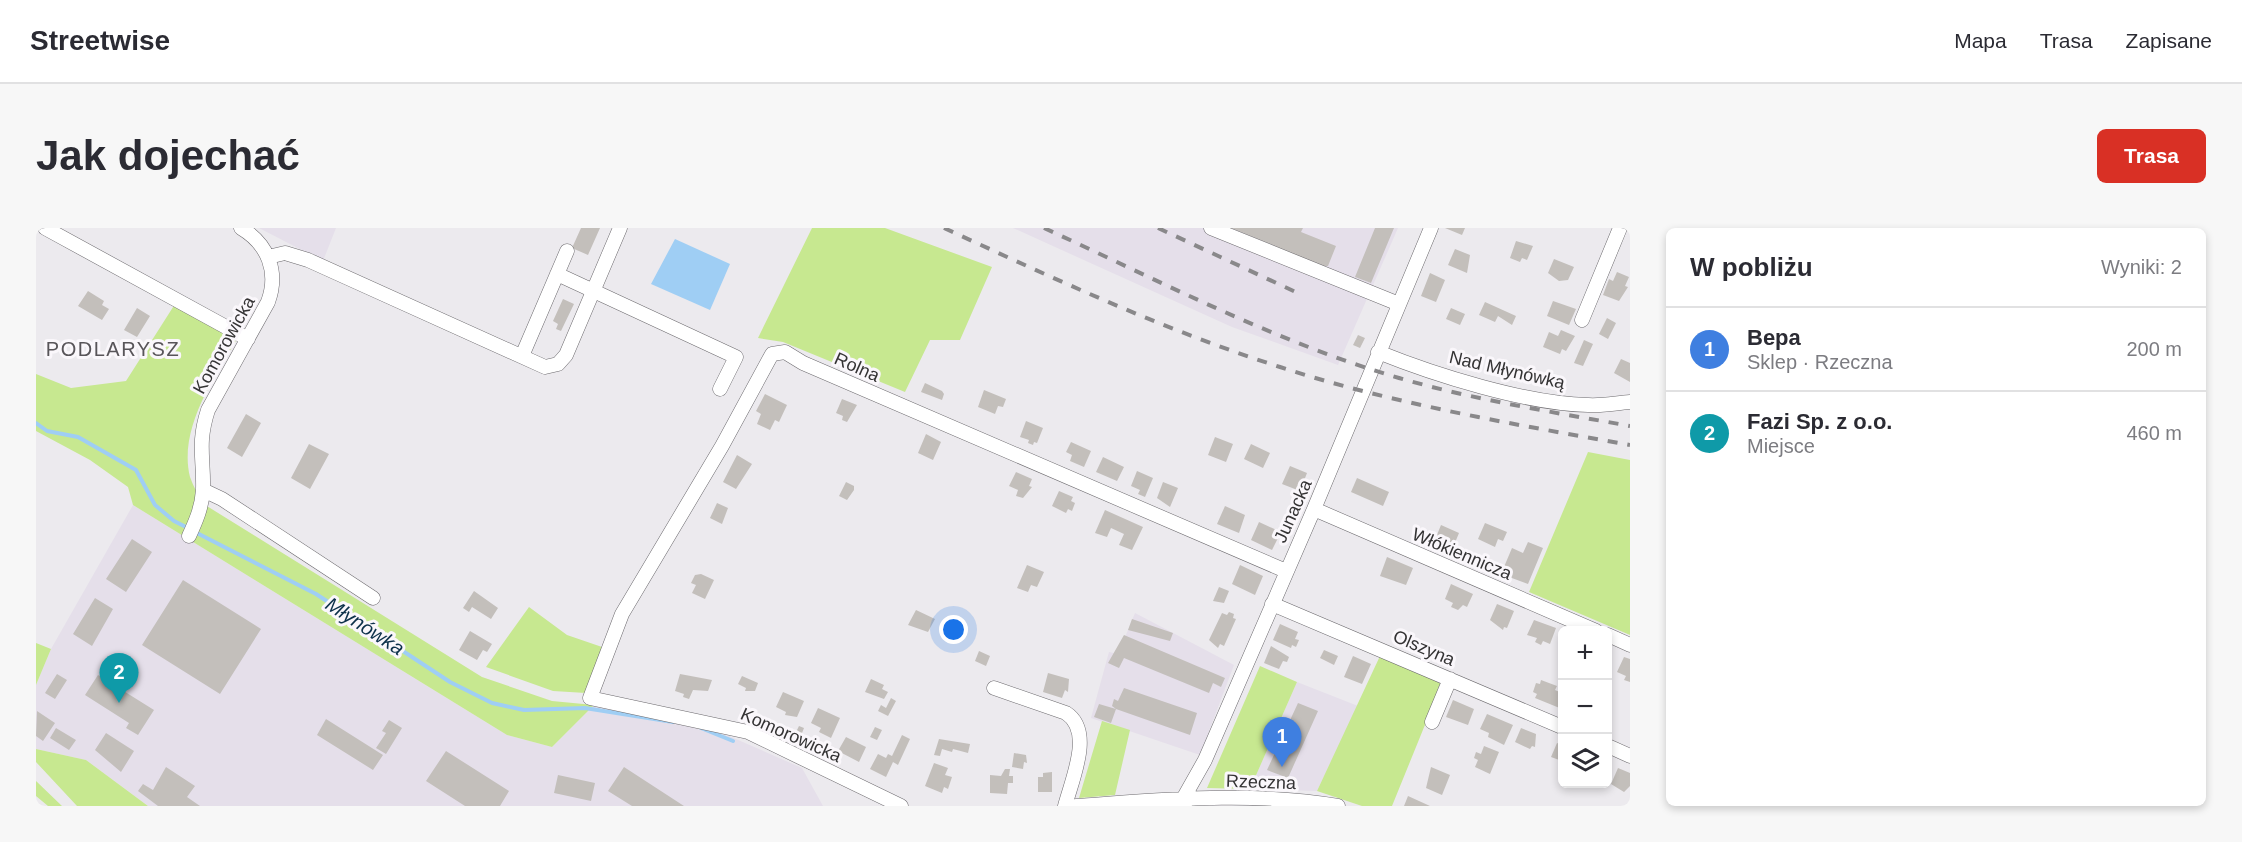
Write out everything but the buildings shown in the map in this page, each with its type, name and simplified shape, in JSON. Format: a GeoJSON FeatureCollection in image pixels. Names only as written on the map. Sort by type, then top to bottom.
{"type":"FeatureCollection","features":[{"type":"Feature","properties":{"kind":"street"},"geometry":{"type":"LineString","coordinates":[[45,228],[248,339]]}},
{"type":"Feature","properties":{"kind":"street","name":"Komorowicka"},"geometry":{"type":"LineString","coordinates":[[189,536],[195,523],[203,490],[200,462],[202,429],[208,410],[248,339],[273,288],[268,257],[260,241],[241,228]]}},
{"type":"Feature","properties":{"kind":"street"},"geometry":{"type":"LineString","coordinates":[[268,257],[285,253],[308,260],[545,367],[558,364],[566,355],[620,228]]}},
{"type":"Feature","properties":{"kind":"street"},"geometry":{"type":"LineString","coordinates":[[1211,228],[1399,304]]}},
{"type":"Feature","properties":{"kind":"street","name":"Junacka"},"geometry":{"type":"LineString","coordinates":[[1184,802],[1314,509],[1431,228]]}},
{"type":"Feature","properties":{"kind":"street"},"geometry":{"type":"LineString","coordinates":[[1582,320],[1620,228]]}},
{"type":"Feature","properties":{"kind":"street"},"geometry":{"type":"LineString","coordinates":[[522,356],[567,251]]}},
{"type":"Feature","properties":{"kind":"street"},"geometry":{"type":"LineString","coordinates":[[557,274],[736,357],[720,389]]}},
{"type":"Feature","properties":{"kind":"street","name":"Rolna"},"geometry":{"type":"LineString","coordinates":[[590,698],[622,614],[722,446],[772,354],[785,352],[825,372],[1286,571]]}},
{"type":"Feature","properties":{"kind":"street","name":"Nad Młynówką"},"geometry":{"type":"LineString","coordinates":[[1378,352],[1480,386],[1548,400],[1588,405],[1630,402]]}},
{"type":"Feature","properties":{"kind":"street"},"geometry":{"type":"LineString","coordinates":[[203,490],[222,499],[373,598]]}},
{"type":"Feature","properties":{"kind":"street","name":"Włókiennicza"},"geometry":{"type":"LineString","coordinates":[[1314,509],[1587,626]]}},
{"type":"Feature","properties":{"kind":"street","name":"Olszyna"},"geometry":{"type":"LineString","coordinates":[[1272,604],[1558,725]]}},
{"type":"Feature","properties":{"kind":"street"},"geometry":{"type":"LineString","coordinates":[[1612,637],[1630,645]]}},
{"type":"Feature","properties":{"kind":"street"},"geometry":{"type":"LineString","coordinates":[[1432,722],[1450,679]]}},
{"type":"Feature","properties":{"kind":"street"},"geometry":{"type":"LineString","coordinates":[[994,688],[1066,712],[1076,719],[1080,729],[1080,746],[1065,806]]}},
{"type":"Feature","properties":{"kind":"street","name":"Komorowicka"},"geometry":{"type":"LineString","coordinates":[[590,698],[748,732],[901,806]]}},
{"type":"Feature","properties":{"kind":"street"},"geometry":{"type":"LineString","coordinates":[[1612,748],[1630,756]]}},
{"type":"Feature","properties":{"kind":"street","name":"Rzeczna"},"geometry":{"type":"LineString","coordinates":[[1184,802],[1278,798],[1338,806]]}},
{"type":"Feature","properties":{"kind":"street"},"geometry":{"type":"LineString","coordinates":[[1076,806],[1184,802]]}},
{"type":"Feature","properties":{"kind":"shaded area"},"geometry":{"type":"Polygon","coordinates":[[[259,228],[336,228],[323,261],[259,228]]]}},
{"type":"Feature","properties":{"kind":"shaded area"},"geometry":{"type":"Polygon","coordinates":[[[1013,228],[1398,228],[1338,365],[1232,327],[1013,228]]]}},
{"type":"Feature","properties":{"kind":"shaded area"},"geometry":{"type":"Polygon","coordinates":[[[133,505],[507,735],[552,747],[594,705],[729,736],[802,768],[823,806],[148,806],[86,760],[36,749],[36,685],[51,649],[133,505]]]}},
{"type":"Feature","properties":{"kind":"shaded area"},"geometry":{"type":"Polygon","coordinates":[[[1135,613],[1234,665],[1200,755],[1091,718],[1109,652],[1118,654],[1135,613]]]}},
{"type":"Feature","properties":{"kind":"shaded area"},"geometry":{"type":"Polygon","coordinates":[[[1297,682],[1358,706],[1317,791],[1250,789],[1297,682]]]}},
{"type":"Feature","properties":{"kind":"green space"},"geometry":{"type":"Polygon","coordinates":[[[812,228],[885,228],[992,267],[960,340],[930,340],[905,392],[783,342],[758,338],[812,228]]]}},
{"type":"Feature","properties":{"kind":"green space"},"geometry":{"type":"Polygon","coordinates":[[[175,304],[238,337],[201,404],[189,440],[190,477],[202,503],[482,677],[552,701],[594,705],[552,747],[507,735],[133,505],[128,487],[90,460],[36,431],[36,374],[71,388],[126,381],[175,304]]]}},
{"type":"Feature","properties":{"kind":"green space"},"geometry":{"type":"Polygon","coordinates":[[[1588,452],[1630,460],[1630,635],[1529,592],[1588,452]]]}},
{"type":"Feature","properties":{"kind":"green space"},"geometry":{"type":"Polygon","coordinates":[[[529,607],[567,635],[602,647],[586,693],[553,691],[486,667],[529,607]]]}},
{"type":"Feature","properties":{"kind":"green space"},"geometry":{"type":"Polygon","coordinates":[[[36,643],[51,649],[36,685],[36,643]]]}},
{"type":"Feature","properties":{"kind":"green space"},"geometry":{"type":"Polygon","coordinates":[[[1380,656],[1442,683],[1392,806],[1362,806],[1317,791],[1380,656]]]}},
{"type":"Feature","properties":{"kind":"green space"},"geometry":{"type":"Polygon","coordinates":[[[1260,666],[1297,682],[1250,789],[1207,788],[1260,666]]]}},
{"type":"Feature","properties":{"kind":"green space"},"geometry":{"type":"Polygon","coordinates":[[[1102,721],[1130,730],[1115,795],[1079,798],[1102,721]]]}},
{"type":"Feature","properties":{"kind":"green space"},"geometry":{"type":"Polygon","coordinates":[[[36,749],[86,760],[148,806],[77,806],[36,762],[36,749]]]}},
{"type":"Feature","properties":{"kind":"green space"},"geometry":{"type":"Polygon","coordinates":[[[36,781],[62,806],[48,806],[36,796],[36,781]]]}},
{"type":"Feature","properties":{"kind":"water"},"geometry":{"type":"Polygon","coordinates":[[[675,239],[730,264],[710,310],[651,284],[675,239]]]}},
{"type":"Feature","properties":{"kind":"waterway","name":"Młynówka"},"geometry":{"type":"LineString","coordinates":[[36,423],[47,431],[78,437],[136,470],[155,505],[174,521],[188,528]]}},
{"type":"Feature","properties":{"kind":"waterway","name":"Młynówka"},"geometry":{"type":"LineString","coordinates":[[195,532],[316,594],[450,682],[492,703],[524,710],[585,708],[673,722]]}},
{"type":"Feature","properties":{"kind":"waterway","name":"Młynówka"},"geometry":{"type":"LineString","coordinates":[[701,728],[733,741]]}},
{"type":"Feature","properties":{"kind":"railway"},"geometry":{"type":"LineString","coordinates":[[944,228],[1152,320],[1280,367],[1410,402],[1630,445]]}},
{"type":"Feature","properties":{"kind":"railway"},"geometry":{"type":"LineString","coordinates":[[1044,228],[1263,329],[1353,363],[1456,393],[1630,426]]}},
{"type":"Feature","properties":{"kind":"railway"},"geometry":{"type":"LineString","coordinates":[[1158,228],[1300,294]]}},
{"type":"Feature","properties":{"kind":"place","name":"Fazi Sp. z o.o."},"geometry":{"type":"Point","coordinates":[119,703]}},
{"type":"Feature","properties":{"kind":"place","name":"Bepa"},"geometry":{"type":"Point","coordinates":[1282,767]}},
{"type":"Feature","properties":{"kind":"district","name":"PODLARYSZ"},"geometry":{"type":"Point","coordinates":[113,349]}}]}
